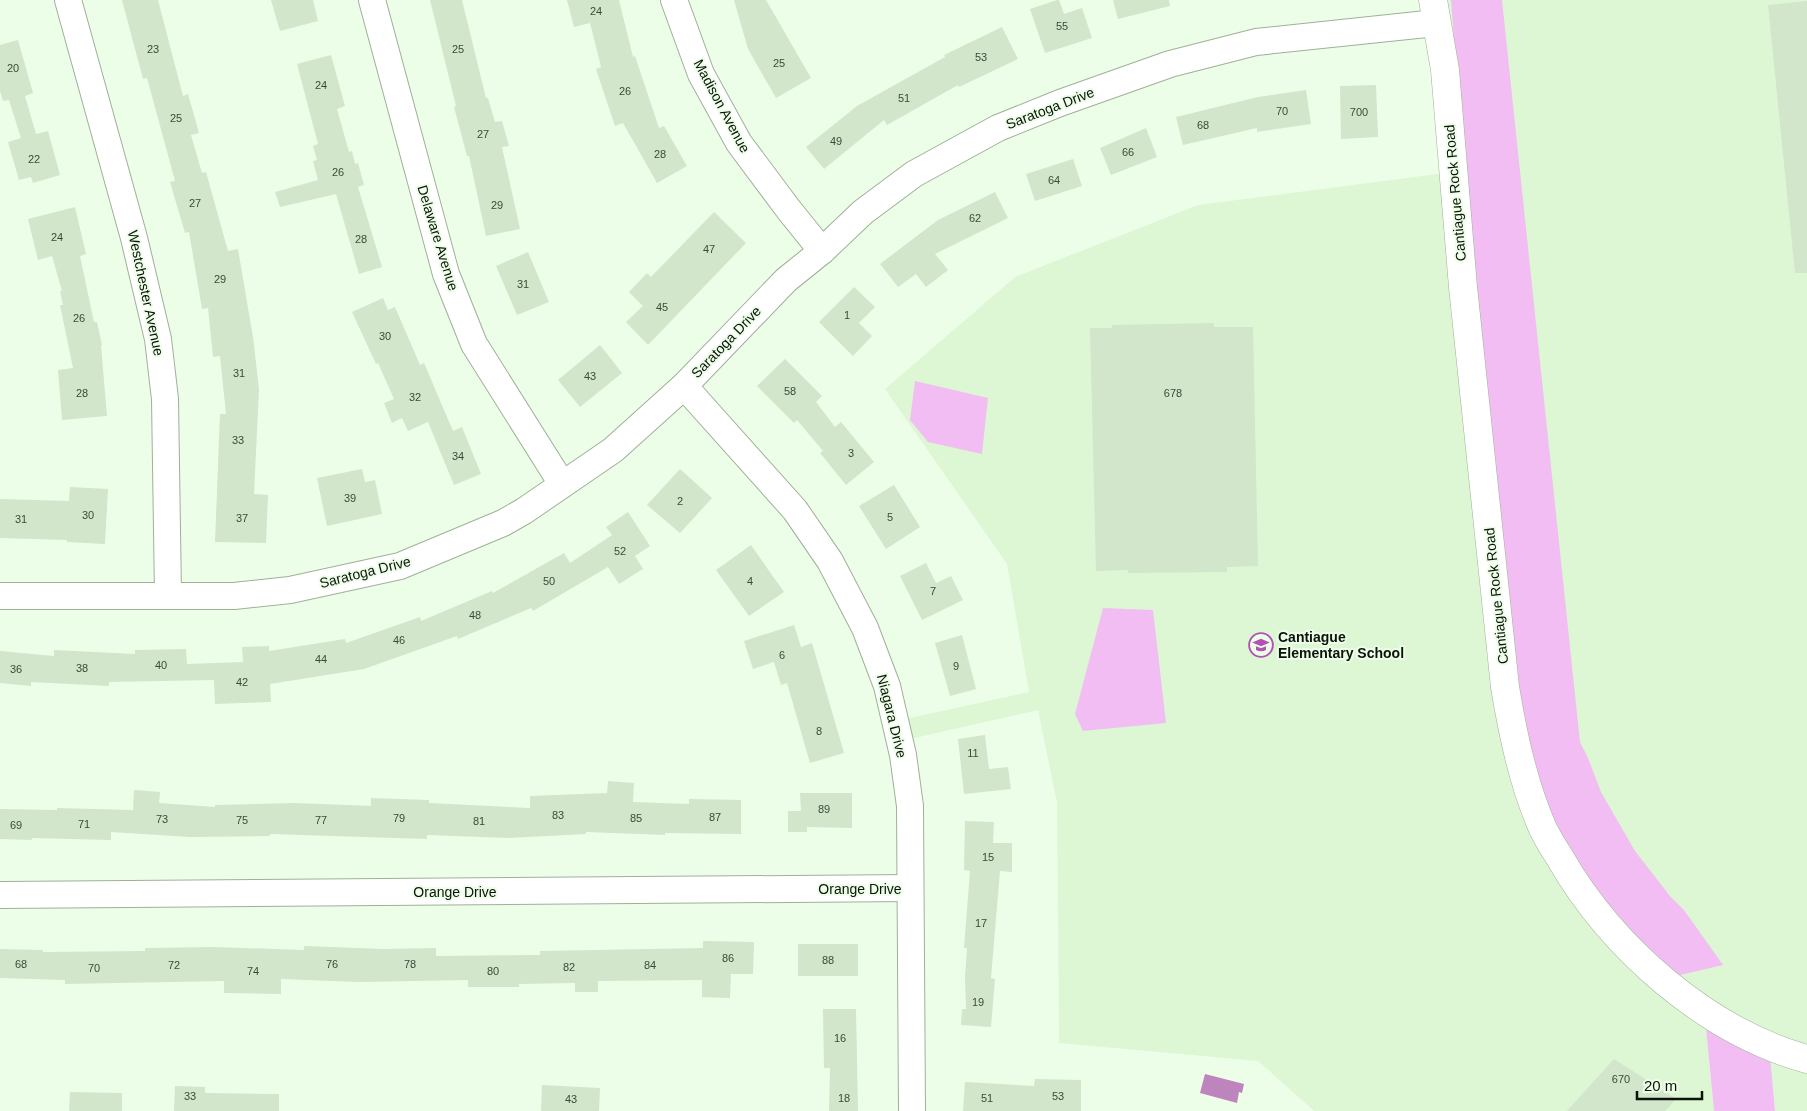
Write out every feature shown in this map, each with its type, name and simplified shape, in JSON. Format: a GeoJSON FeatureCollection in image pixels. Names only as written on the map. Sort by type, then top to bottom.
{"type":"FeatureCollection","features":[{"type":"Feature","properties":{"kind":"main road","name":"Cantiague Rock Road"},"geometry":{"type":"LineString","coordinates":[[1435,12],[1445,70],[1463,287],[1505,686],[1512,728],[1526,785],[1544,830],[1574,883],[1606,924],[1647,966],[1687,999],[1726,1025],[1776,1049],[1807,1059]]}},
{"type":"Feature","properties":{"kind":"street","name":"Westchester Avenue"},"geometry":{"type":"LineString","coordinates":[[68,0],[134,238],[158,339],[165,399],[168,595]]}},
{"type":"Feature","properties":{"kind":"street","name":"Delaware Avenue"},"geometry":{"type":"LineString","coordinates":[[372,0],[446,274],[474,344],[562,484]]}},
{"type":"Feature","properties":{"kind":"street","name":"Madison Avenue"},"geometry":{"type":"LineString","coordinates":[[674,0],[701,74],[739,143],[822,251]]}},
{"type":"Feature","properties":{"kind":"street","name":"Saratoga Drive"},"geometry":{"type":"LineString","coordinates":[[0,596],[234,596],[290,590],[400,566],[503,523],[524,511],[613,450],[684,386],[786,280],[822,251],[863,212],[914,174],[998,128],[1060,103],[1170,64],[1256,42],[1435,12]]}},
{"type":"Feature","properties":{"kind":"street","name":"Niagara Drive"},"geometry":{"type":"LineString","coordinates":[[684,386],[795,510],[830,561],[865,628],[887,686],[903,755],[910,806],[912,1111]]}},
{"type":"Feature","properties":{"kind":"street","name":"Orange Drive"},"geometry":{"type":"LineString","coordinates":[[0,895],[910,888]]}},
{"type":"Feature","properties":{"kind":"shaded area"},"geometry":{"type":"Polygon","coordinates":[[[1433,0],[1807,0],[1807,1111],[1775,1111],[1770,1055],[1706,1028],[1714,1111],[1314,1111],[1258,1061],[1059,1043],[1057,803],[1038,710],[906,740],[900,720],[1029,692],[1007,564],[885,389],[1015,277],[1198,205],[1453,172],[1433,0]]]}},
{"type":"Feature","properties":{"kind":"shaded area"},"geometry":{"type":"Polygon","coordinates":[[[1451,0],[1502,0],[1580,742],[1601,792],[1635,851],[1670,896],[1684,910],[1723,965],[1663,979],[1574,883],[1505,687],[1451,0]]]}},
{"type":"Feature","properties":{"kind":"shaded area"},"geometry":{"type":"Polygon","coordinates":[[[915,381],[988,398],[982,454],[928,442],[910,420],[915,381]]]}},
{"type":"Feature","properties":{"kind":"shaded area"},"geometry":{"type":"Polygon","coordinates":[[[1103,608],[1153,610],[1166,723],[1083,731],[1075,714],[1103,608]]]}},
{"type":"Feature","properties":{"kind":"shaded area"},"geometry":{"type":"Polygon","coordinates":[[[1706,1028],[1770,1055],[1775,1111],[1714,1111],[1706,1028]]]}},
{"type":"Feature","properties":{"kind":"shaded area"},"geometry":{"type":"Polygon","coordinates":[[[1205,1074],[1244,1084],[1242,1093],[1239,1092],[1237,1103],[1200,1093],[1205,1074]]]}},
{"type":"Feature","properties":{"kind":"building"},"geometry":{"type":"Polygon","coordinates":[[[122,0],[158,0],[183,96],[188,94],[199,133],[191,135],[202,173],[206,172],[228,251],[238,249],[253,337],[259,389],[254,494],[268,495],[266,543],[215,542],[220,414],[226,414],[220,356],[213,357],[208,308],[202,309],[189,232],[185,233],[170,182],[175,181],[147,78],[143,79],[122,0]]]}},
{"type":"Feature","properties":{"kind":"building"},"geometry":{"type":"Polygon","coordinates":[[[271,0],[313,0],[318,21],[280,31],[271,0]]]}},
{"type":"Feature","properties":{"kind":"building"},"geometry":{"type":"Polygon","coordinates":[[[430,0],[462,0],[486,98],[488,98],[495,122],[502,121],[509,146],[502,147],[520,229],[486,236],[469,156],[467,156],[454,107],[456,106],[430,0]]]}},
{"type":"Feature","properties":{"kind":"building"},"geometry":{"type":"Polygon","coordinates":[[[567,0],[619,0],[633,57],[635,56],[659,128],[664,126],[687,166],[657,183],[623,123],[615,126],[596,69],[601,67],[590,23],[574,27],[567,0]]]}},
{"type":"Feature","properties":{"kind":"building"},"geometry":{"type":"Polygon","coordinates":[[[734,0],[766,0],[811,78],[776,98],[748,49],[734,0]]]}},
{"type":"Feature","properties":{"kind":"building"},"geometry":{"type":"Polygon","coordinates":[[[1059,0],[1064,14],[1082,8],[1092,38],[1045,53],[1030,9],[1059,0]]]}},
{"type":"Feature","properties":{"kind":"building"},"geometry":{"type":"Polygon","coordinates":[[[1113,0],[1169,0],[1170,6],[1118,19],[1113,0]]]}},
{"type":"Feature","properties":{"kind":"building"},"geometry":{"type":"Polygon","coordinates":[[[1807,1],[1807,273],[1795,273],[1768,5],[1807,1]]]}},
{"type":"Feature","properties":{"kind":"building"},"geometry":{"type":"Polygon","coordinates":[[[1002,27],[1018,59],[959,87],[958,85],[887,125],[884,120],[824,169],[806,147],[857,106],[945,57],[944,55],[1002,27]]]}},
{"type":"Feature","properties":{"kind":"building"},"geometry":{"type":"Polygon","coordinates":[[[18,40],[33,93],[25,96],[36,134],[48,131],[60,175],[33,183],[31,177],[19,180],[8,142],[21,138],[9,100],[3,101],[0,91],[0,45],[18,40]]]}},
{"type":"Feature","properties":{"kind":"building"},"geometry":{"type":"Polygon","coordinates":[[[331,55],[345,106],[337,109],[349,152],[352,151],[355,164],[358,163],[364,185],[358,187],[382,267],[359,274],[336,194],[280,207],[275,192],[318,180],[313,161],[317,160],[313,146],[318,144],[297,64],[331,55]]]}},
{"type":"Feature","properties":{"kind":"building"},"geometry":{"type":"Polygon","coordinates":[[[1376,85],[1378,137],[1341,139],[1340,86],[1376,85]]]}},
{"type":"Feature","properties":{"kind":"building"},"geometry":{"type":"Polygon","coordinates":[[[1306,90],[1311,124],[1257,132],[1257,128],[1183,145],[1176,117],[1258,97],[1306,90]]]}},
{"type":"Feature","properties":{"kind":"building"},"geometry":{"type":"Polygon","coordinates":[[[1146,128],[1157,157],[1111,175],[1100,148],[1146,128]]]}},
{"type":"Feature","properties":{"kind":"building"},"geometry":{"type":"Polygon","coordinates":[[[1073,159],[1082,186],[1035,201],[1026,174],[1073,159]]]}},
{"type":"Feature","properties":{"kind":"building"},"geometry":{"type":"Polygon","coordinates":[[[995,192],[1008,218],[935,254],[948,270],[926,287],[916,274],[898,287],[880,264],[938,220],[995,192]]]}},
{"type":"Feature","properties":{"kind":"building"},"geometry":{"type":"Polygon","coordinates":[[[75,207],[86,254],[80,256],[94,322],[97,322],[102,345],[107,416],[62,420],[58,370],[73,368],[60,305],[63,305],[60,291],[62,291],[52,256],[38,260],[28,219],[75,207]]]}},
{"type":"Feature","properties":{"kind":"building"},"geometry":{"type":"Polygon","coordinates":[[[714,212],[746,243],[648,345],[626,322],[643,306],[629,292],[647,273],[651,277],[714,212]]]}},
{"type":"Feature","properties":{"kind":"building"},"geometry":{"type":"Polygon","coordinates":[[[528,252],[549,302],[517,315],[496,266],[528,252]]]}},
{"type":"Feature","properties":{"kind":"building"},"geometry":{"type":"Polygon","coordinates":[[[854,287],[875,307],[859,323],[872,336],[853,356],[819,322],[854,287]]]}},
{"type":"Feature","properties":{"kind":"building"},"geometry":{"type":"Polygon","coordinates":[[[383,298],[388,310],[395,307],[420,365],[424,363],[453,431],[462,427],[481,474],[454,485],[428,422],[408,431],[402,418],[392,423],[384,403],[394,399],[352,312],[383,298]]]}},
{"type":"Feature","properties":{"kind":"building"},"geometry":{"type":"Polygon","coordinates":[[[1214,323],[1214,327],[1253,327],[1258,566],[1227,567],[1227,572],[1128,573],[1128,570],[1096,571],[1090,328],[1112,328],[1112,325],[1214,323]]]}},
{"type":"Feature","properties":{"kind":"building"},"geometry":{"type":"Polygon","coordinates":[[[600,345],[622,373],[580,407],[558,380],[600,345]]]}},
{"type":"Feature","properties":{"kind":"building"},"geometry":{"type":"Polygon","coordinates":[[[785,359],[822,396],[816,402],[835,427],[841,422],[874,462],[846,485],[820,453],[823,451],[797,420],[794,423],[757,386],[785,359]]]}},
{"type":"Feature","properties":{"kind":"building"},"geometry":{"type":"Polygon","coordinates":[[[362,469],[365,482],[375,480],[382,514],[327,526],[317,478],[362,469]]]}},
{"type":"Feature","properties":{"kind":"building"},"geometry":{"type":"Polygon","coordinates":[[[680,469],[712,498],[680,533],[647,505],[680,469]]]}},
{"type":"Feature","properties":{"kind":"building"},"geometry":{"type":"Polygon","coordinates":[[[894,485],[920,527],[886,549],[859,506],[894,485]]]}},
{"type":"Feature","properties":{"kind":"building"},"geometry":{"type":"Polygon","coordinates":[[[70,487],[108,489],[105,544],[67,542],[67,540],[0,538],[0,499],[69,501],[70,487]]]}},
{"type":"Feature","properties":{"kind":"building"},"geometry":{"type":"Polygon","coordinates":[[[628,512],[650,546],[635,556],[643,569],[619,584],[608,567],[533,611],[531,608],[458,639],[457,636],[364,669],[270,684],[271,702],[215,704],[214,680],[109,682],[109,686],[31,682],[31,686],[0,683],[0,651],[54,656],[54,650],[135,654],[135,650],[186,649],[187,664],[243,662],[242,647],[269,646],[269,651],[345,639],[346,643],[420,617],[421,621],[492,591],[493,593],[564,553],[570,563],[612,535],[606,527],[628,512]]]}},
{"type":"Feature","properties":{"kind":"building"},"geometry":{"type":"Polygon","coordinates":[[[751,545],[784,592],[749,616],[716,570],[751,545]]]}},
{"type":"Feature","properties":{"kind":"building"},"geometry":{"type":"Polygon","coordinates":[[[926,563],[936,583],[951,576],[963,600],[922,620],[900,576],[926,563]]]}},
{"type":"Feature","properties":{"kind":"building"},"geometry":{"type":"Polygon","coordinates":[[[794,625],[801,647],[812,643],[844,753],[810,763],[787,683],[781,685],[774,662],[753,669],[744,641],[794,625]]]}},
{"type":"Feature","properties":{"kind":"building"},"geometry":{"type":"Polygon","coordinates":[[[962,635],[976,689],[950,696],[935,643],[962,635]]]}},
{"type":"Feature","properties":{"kind":"building"},"geometry":{"type":"Polygon","coordinates":[[[985,735],[989,769],[1008,767],[1011,789],[964,794],[958,739],[985,735]]]}},
{"type":"Feature","properties":{"kind":"building"},"geometry":{"type":"Polygon","coordinates":[[[608,781],[634,783],[633,802],[689,804],[689,799],[741,800],[741,834],[665,833],[665,835],[586,832],[586,834],[508,838],[427,835],[427,839],[270,834],[270,836],[190,837],[111,832],[111,840],[0,839],[0,809],[133,810],[134,790],[160,792],[159,803],[215,807],[215,805],[295,803],[371,806],[371,798],[429,800],[429,803],[530,808],[530,796],[607,793],[608,781]]]}},
{"type":"Feature","properties":{"kind":"building"},"geometry":{"type":"Polygon","coordinates":[[[800,793],[852,793],[852,828],[807,827],[807,832],[788,832],[788,811],[801,811],[800,793]]]}},
{"type":"Feature","properties":{"kind":"building"},"geometry":{"type":"Polygon","coordinates":[[[965,821],[994,822],[993,843],[1012,843],[1012,872],[1000,871],[991,978],[995,979],[991,1027],[961,1025],[962,1009],[966,1009],[965,977],[967,948],[964,948],[970,871],[964,870],[965,821]]]}},
{"type":"Feature","properties":{"kind":"building"},"geometry":{"type":"Polygon","coordinates":[[[703,941],[754,942],[753,974],[731,974],[730,998],[702,997],[702,980],[598,981],[598,992],[575,992],[575,983],[519,984],[519,987],[468,987],[468,980],[360,982],[281,979],[281,994],[224,993],[224,981],[65,984],[65,980],[0,978],[0,949],[43,950],[43,952],[145,951],[145,948],[214,947],[304,950],[304,946],[384,949],[436,948],[436,956],[540,955],[540,951],[703,948],[703,941]]]}},
{"type":"Feature","properties":{"kind":"building"},"geometry":{"type":"Polygon","coordinates":[[[798,944],[858,944],[858,976],[798,976],[798,944]]]}},
{"type":"Feature","properties":{"kind":"building"},"geometry":{"type":"Polygon","coordinates":[[[823,1009],[856,1009],[858,1111],[829,1111],[830,1068],[824,1068],[823,1009]]]}},
{"type":"Feature","properties":{"kind":"building"},"geometry":{"type":"Polygon","coordinates":[[[1614,1059],[1676,1099],[1665,1111],[1567,1111],[1614,1059]]]}},
{"type":"Feature","properties":{"kind":"building"},"geometry":{"type":"Polygon","coordinates":[[[1035,1079],[1081,1080],[1081,1111],[963,1111],[965,1082],[1034,1086],[1035,1079]]]}},
{"type":"Feature","properties":{"kind":"building"},"geometry":{"type":"Polygon","coordinates":[[[542,1085],[600,1088],[599,1111],[541,1111],[542,1085]]]}},
{"type":"Feature","properties":{"kind":"building"},"geometry":{"type":"Polygon","coordinates":[[[175,1086],[205,1087],[205,1093],[279,1094],[279,1111],[174,1111],[175,1086]]]}},
{"type":"Feature","properties":{"kind":"building"},"geometry":{"type":"Polygon","coordinates":[[[70,1092],[122,1093],[122,1111],[69,1111],[70,1092]]]}},
{"type":"Feature","properties":{"kind":"place","name":"Cantiague Elementary School"},"geometry":{"type":"Point","coordinates":[1261,645]}}]}
